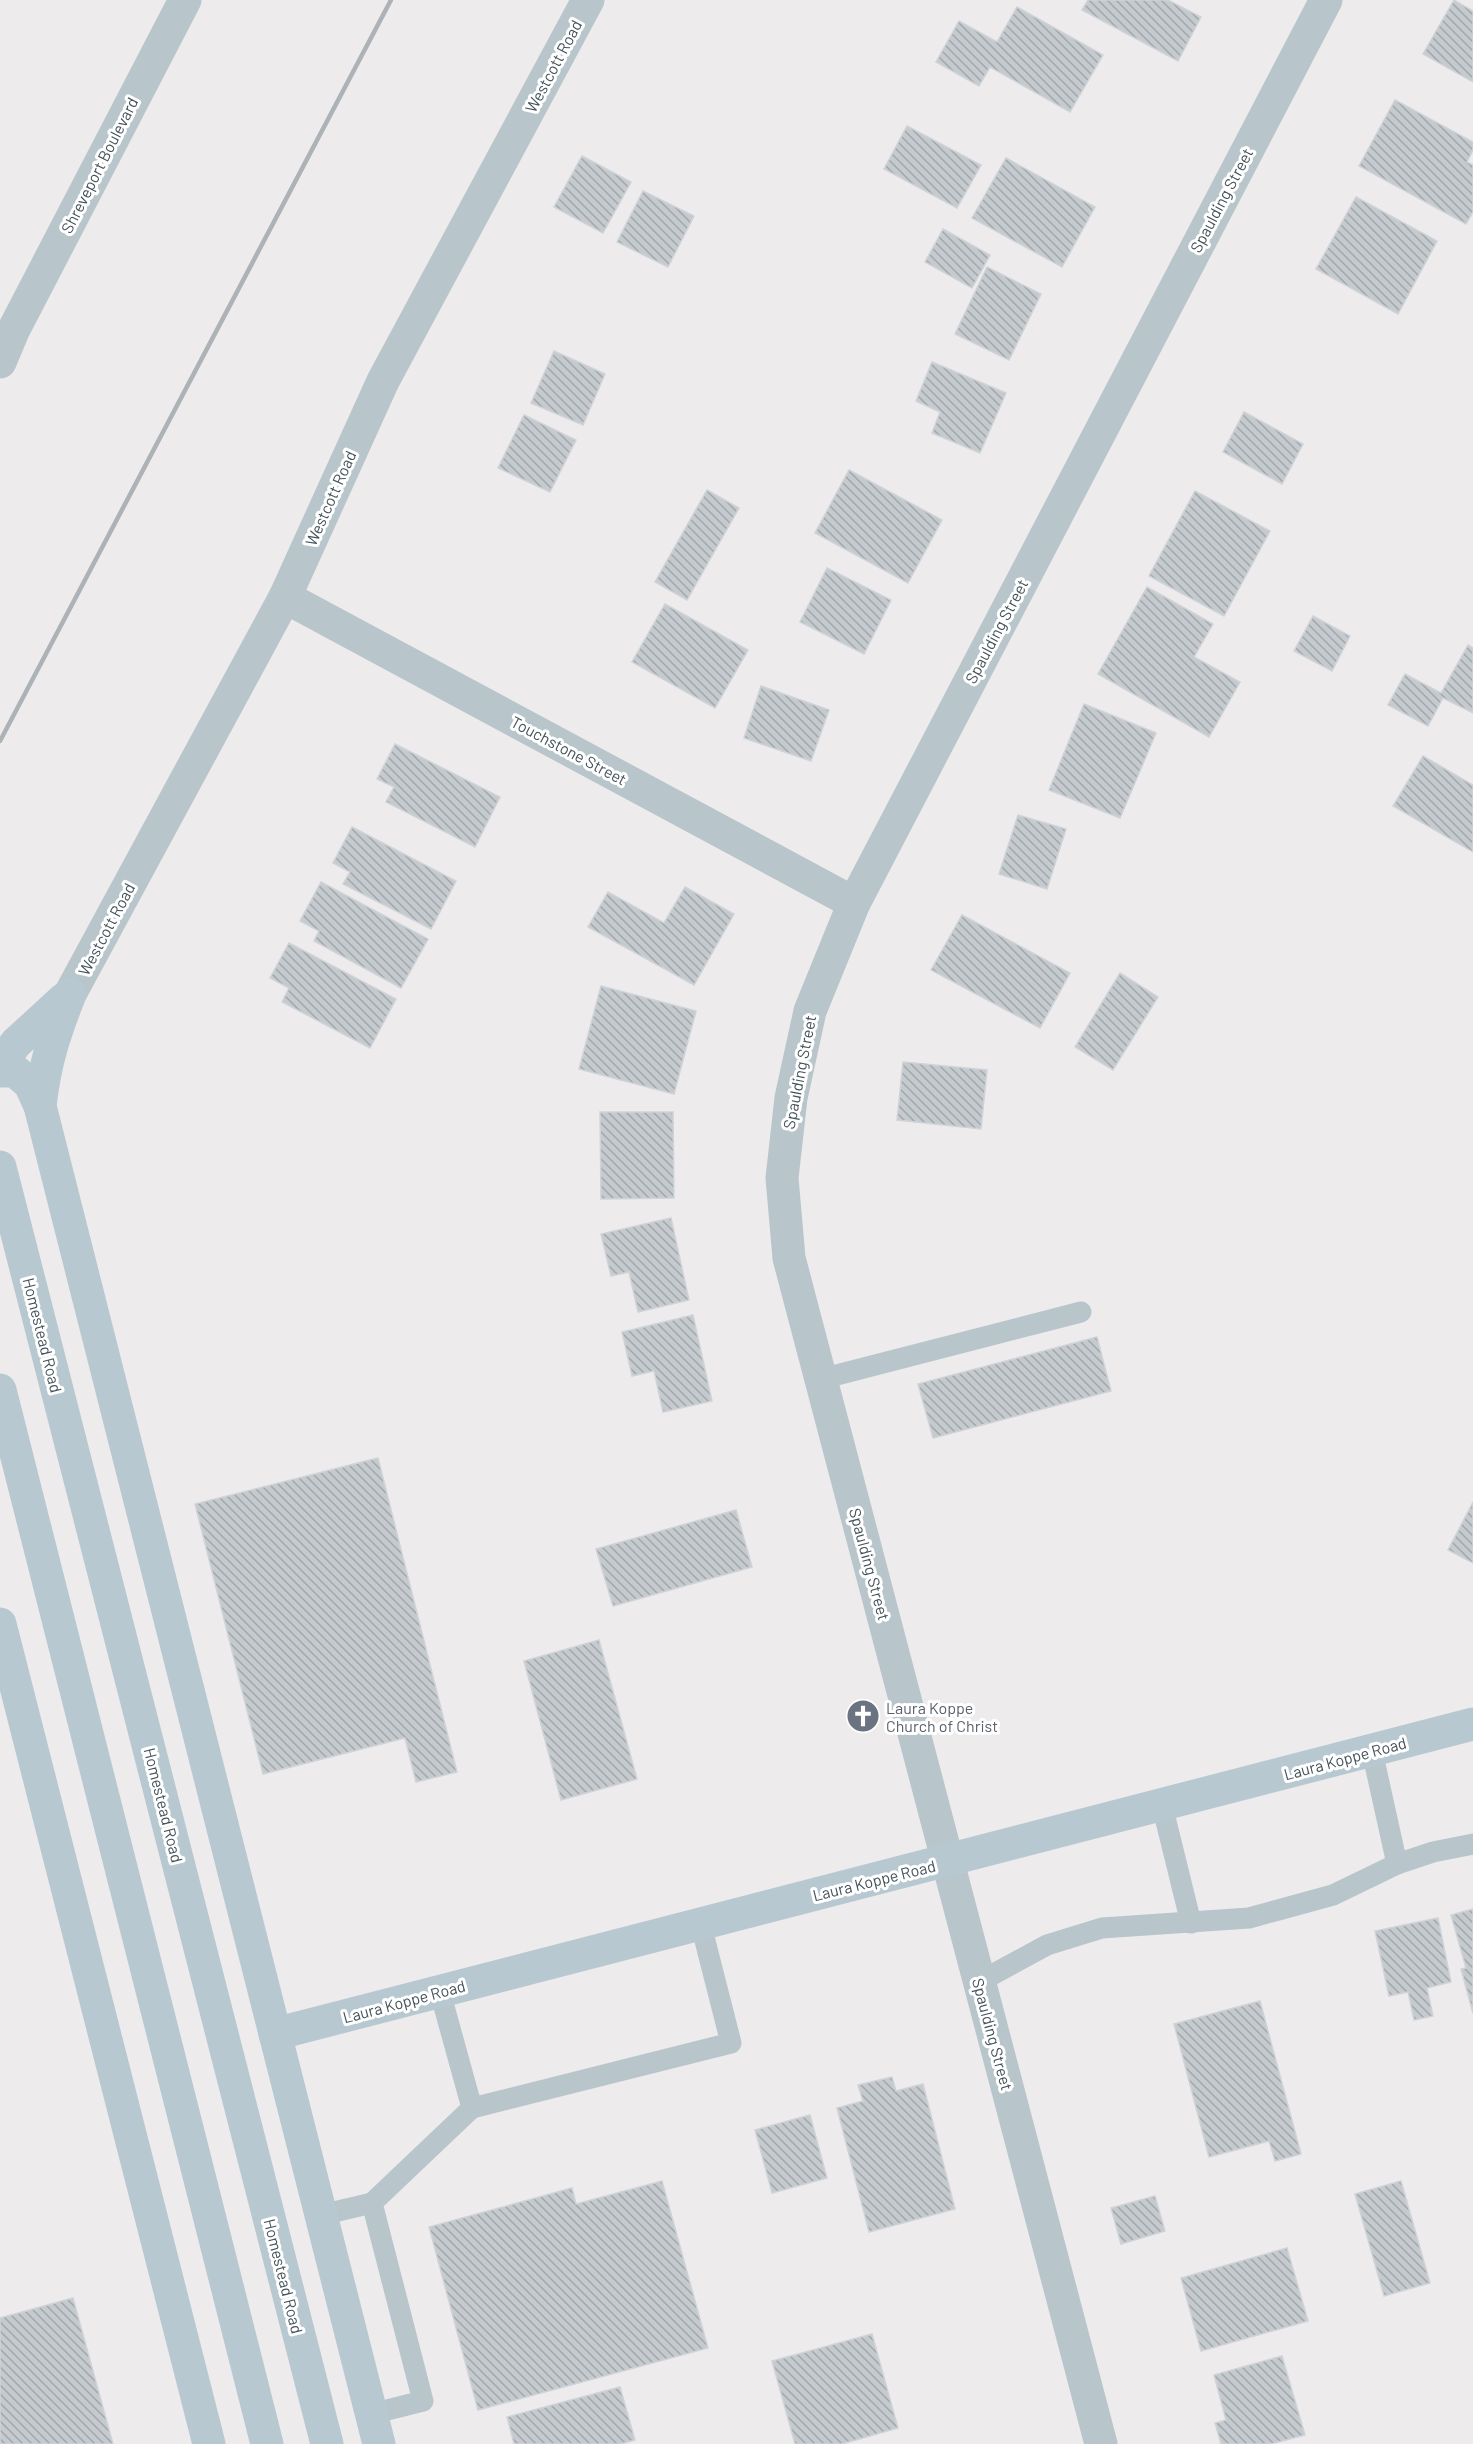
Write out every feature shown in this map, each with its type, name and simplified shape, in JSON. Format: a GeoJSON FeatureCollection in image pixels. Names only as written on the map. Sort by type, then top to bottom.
{"type":"FeatureCollection","features":[{"type":"Feature","properties":{"kind":"main road"},"geometry":{"type":"LineString","coordinates":[[0,1064],[16,1043],[70,994]]}},
{"type":"Feature","properties":{"kind":"main road"},"geometry":{"type":"LineString","coordinates":[[40,1106],[44,1072],[51,1044],[70,994]]}},
{"type":"Feature","properties":{"kind":"main road"},"geometry":{"type":"LineString","coordinates":[[0,1071],[15,1071],[30,1084],[40,1106],[375,2429]]}},
{"type":"Feature","properties":{"kind":"main road","name":"Homestead Road"},"geometry":{"type":"LineString","coordinates":[[0,1167],[327,2444]]}},
{"type":"Feature","properties":{"kind":"main road"},"geometry":{"type":"LineString","coordinates":[[0,1390],[267,2444]]}},
{"type":"Feature","properties":{"kind":"main road"},"geometry":{"type":"LineString","coordinates":[[0,1624],[208,2444]]}},
{"type":"Feature","properties":{"kind":"main road","name":"Laura Koppe Road"},"geometry":{"type":"LineString","coordinates":[[275,2034],[948,1862],[1473,1724]]}},
{"type":"Feature","properties":{"kind":"street","name":"Shreveport Boulevard"},"geometry":{"type":"LineString","coordinates":[[0,362],[6,335],[184,0]]}},
{"type":"Feature","properties":{"kind":"street","name":"Westcott Road"},"geometry":{"type":"LineString","coordinates":[[70,994],[285,597],[383,381],[588,0]]}},
{"type":"Feature","properties":{"kind":"street","name":"Spaulding Street"},"geometry":{"type":"LineString","coordinates":[[1101,2444],[789,1258],[782,1178],[791,1098],[810,1011],[854,903],[1326,0]]}},
{"type":"Feature","properties":{"kind":"street","name":"Touchstone Street"},"geometry":{"type":"LineString","coordinates":[[285,597],[854,903]]}},
{"type":"Feature","properties":{"kind":"lane"},"geometry":{"type":"LineString","coordinates":[[821,1379],[1081,1312]]}},
{"type":"Feature","properties":{"kind":"lane"},"geometry":{"type":"LineString","coordinates":[[1372,1751],[1396,1864]]}},
{"type":"Feature","properties":{"kind":"lane"},"geometry":{"type":"LineString","coordinates":[[1162,1805],[1191,1923]]}},
{"type":"Feature","properties":{"kind":"lane"},"geometry":{"type":"LineString","coordinates":[[980,1982],[1047,1945],[1102,1928],[1249,1918],[1333,1895],[1396,1864],[1433,1852],[1473,1844]]}},
{"type":"Feature","properties":{"kind":"lane"},"geometry":{"type":"LineString","coordinates":[[321,2215],[372,2203],[472,2108],[730,2043],[700,1925]]}},
{"type":"Feature","properties":{"kind":"lane"},"geometry":{"type":"LineString","coordinates":[[440,1992],[472,2108]]}},
{"type":"Feature","properties":{"kind":"lane"},"geometry":{"type":"LineString","coordinates":[[372,2203],[423,2401],[375,2429]]}},
{"type":"Feature","properties":{"kind":"building"},"geometry":{"type":"Polygon","coordinates":[[[1088,0],[1168,0],[1201,17],[1178,61],[1082,10],[1088,0]]]}},
{"type":"Feature","properties":{"kind":"building"},"geometry":{"type":"Polygon","coordinates":[[[1454,0],[1473,11],[1473,82],[1423,54],[1454,0]]]}},
{"type":"Feature","properties":{"kind":"building"},"geometry":{"type":"Polygon","coordinates":[[[1017,7],[1103,55],[1070,112],[990,67],[979,86],[936,62],[959,21],[997,42],[1017,7]]]}},
{"type":"Feature","properties":{"kind":"building"},"geometry":{"type":"Polygon","coordinates":[[[1395,100],[1473,142],[1473,150],[1467,162],[1473,165],[1473,212],[1466,224],[1359,166],[1395,100]]]}},
{"type":"Feature","properties":{"kind":"building"},"geometry":{"type":"Polygon","coordinates":[[[907,126],[981,165],[957,208],[884,169],[907,126]]]}},
{"type":"Feature","properties":{"kind":"building"},"geometry":{"type":"Polygon","coordinates":[[[582,156],[631,182],[603,233],[554,207],[582,156]]]}},
{"type":"Feature","properties":{"kind":"building"},"geometry":{"type":"Polygon","coordinates":[[[1006,158],[1095,207],[1062,267],[972,218],[1006,158]]]}},
{"type":"Feature","properties":{"kind":"building"},"geometry":{"type":"Polygon","coordinates":[[[643,191],[694,216],[668,267],[617,242],[643,191]]]}},
{"type":"Feature","properties":{"kind":"building"},"geometry":{"type":"Polygon","coordinates":[[[1356,197],[1437,241],[1398,314],[1316,269],[1356,197]]]}},
{"type":"Feature","properties":{"kind":"building"},"geometry":{"type":"Polygon","coordinates":[[[943,229],[990,255],[972,288],[925,262],[943,229]]]}},
{"type":"Feature","properties":{"kind":"building"},"geometry":{"type":"Polygon","coordinates":[[[987,267],[1041,294],[1009,360],[955,334],[987,267]]]}},
{"type":"Feature","properties":{"kind":"building"},"geometry":{"type":"Polygon","coordinates":[[[554,351],[605,374],[583,425],[531,403],[554,351]]]}},
{"type":"Feature","properties":{"kind":"building"},"geometry":{"type":"Polygon","coordinates":[[[932,362],[1006,393],[980,453],[932,433],[940,412],[916,401],[932,362]]]}},
{"type":"Feature","properties":{"kind":"building"},"geometry":{"type":"Polygon","coordinates":[[[1244,412],[1303,444],[1282,484],[1223,452],[1244,412]]]}},
{"type":"Feature","properties":{"kind":"building"},"geometry":{"type":"Polygon","coordinates":[[[524,415],[576,440],[550,492],[498,468],[524,415]]]}},
{"type":"Feature","properties":{"kind":"building"},"geometry":{"type":"Polygon","coordinates":[[[849,470],[942,520],[908,583],[815,533],[849,470]]]}},
{"type":"Feature","properties":{"kind":"building"},"geometry":{"type":"Polygon","coordinates":[[[707,490],[739,508],[687,600],[655,582],[707,490]]]}},
{"type":"Feature","properties":{"kind":"building"},"geometry":{"type":"Polygon","coordinates":[[[1195,491],[1270,531],[1224,616],[1149,576],[1195,491]]]}},
{"type":"Feature","properties":{"kind":"building"},"geometry":{"type":"Polygon","coordinates":[[[827,568],[891,600],[864,654],[800,622],[827,568]]]}},
{"type":"Feature","properties":{"kind":"building"},"geometry":{"type":"Polygon","coordinates":[[[1147,587],[1213,624],[1194,657],[1240,682],[1209,737],[1098,674],[1147,587]]]}},
{"type":"Feature","properties":{"kind":"building"},"geometry":{"type":"Polygon","coordinates":[[[665,604],[748,650],[715,708],[632,662],[665,604]]]}},
{"type":"Feature","properties":{"kind":"building"},"geometry":{"type":"Polygon","coordinates":[[[1313,616],[1350,636],[1332,671],[1294,651],[1313,616]]]}},
{"type":"Feature","properties":{"kind":"building"},"geometry":{"type":"Polygon","coordinates":[[[1468,645],[1473,648],[1473,713],[1443,698],[1428,726],[1388,705],[1405,674],[1441,693],[1468,645]]]}},
{"type":"Feature","properties":{"kind":"building"},"geometry":{"type":"Polygon","coordinates":[[[761,686],[829,710],[811,761],[744,738],[761,686]]]}},
{"type":"Feature","properties":{"kind":"building"},"geometry":{"type":"Polygon","coordinates":[[[1084,704],[1156,733],[1120,818],[1049,790],[1084,704]]]}},
{"type":"Feature","properties":{"kind":"building"},"geometry":{"type":"Polygon","coordinates":[[[395,744],[500,797],[475,847],[386,802],[394,787],[377,779],[395,744]]]}},
{"type":"Feature","properties":{"kind":"building"},"geometry":{"type":"Polygon","coordinates":[[[1423,756],[1473,785],[1473,852],[1393,806],[1423,756]]]}},
{"type":"Feature","properties":{"kind":"building"},"geometry":{"type":"Polygon","coordinates":[[[1018,815],[1066,829],[1047,889],[999,874],[1018,815]]]}},
{"type":"Feature","properties":{"kind":"building"},"geometry":{"type":"Polygon","coordinates":[[[352,827],[456,881],[431,929],[343,884],[350,872],[333,863],[352,827]]]}},
{"type":"Feature","properties":{"kind":"building"},"geometry":{"type":"Polygon","coordinates":[[[321,882],[428,939],[401,988],[314,941],[319,931],[300,921],[321,882]]]}},
{"type":"Feature","properties":{"kind":"building"},"geometry":{"type":"Polygon","coordinates":[[[685,887],[734,914],[694,985],[588,927],[608,892],[664,923],[685,887]]]}},
{"type":"Feature","properties":{"kind":"building"},"geometry":{"type":"Polygon","coordinates":[[[962,915],[1070,973],[1040,1028],[931,970],[962,915]]]}},
{"type":"Feature","properties":{"kind":"building"},"geometry":{"type":"Polygon","coordinates":[[[289,943],[396,999],[370,1048],[282,1002],[289,988],[270,978],[289,943]]]}},
{"type":"Feature","properties":{"kind":"building"},"geometry":{"type":"Polygon","coordinates":[[[1120,973],[1158,997],[1113,1070],[1075,1047],[1120,973]]]}},
{"type":"Feature","properties":{"kind":"building"},"geometry":{"type":"Polygon","coordinates":[[[601,986],[696,1011],[674,1094],[579,1069],[601,986]]]}},
{"type":"Feature","properties":{"kind":"building"},"geometry":{"type":"Polygon","coordinates":[[[903,1062],[987,1070],[981,1129],[897,1120],[903,1062]]]}},
{"type":"Feature","properties":{"kind":"building"},"geometry":{"type":"Polygon","coordinates":[[[600,1112],[673,1112],[674,1198],[601,1199],[600,1112]]]}},
{"type":"Feature","properties":{"kind":"building"},"geometry":{"type":"Polygon","coordinates":[[[671,1218],[689,1300],[638,1312],[629,1272],[611,1276],[601,1234],[671,1218]]]}},
{"type":"Feature","properties":{"kind":"building"},"geometry":{"type":"Polygon","coordinates":[[[693,1315],[712,1401],[663,1412],[654,1371],[632,1376],[622,1332],[693,1315]]]}},
{"type":"Feature","properties":{"kind":"building"},"geometry":{"type":"Polygon","coordinates":[[[1097,1337],[1111,1391],[933,1438],[918,1384],[1097,1337]]]}},
{"type":"Feature","properties":{"kind":"building"},"geometry":{"type":"Polygon","coordinates":[[[378,1458],[457,1772],[416,1782],[405,1738],[263,1774],[195,1504],[378,1458]]]}},
{"type":"Feature","properties":{"kind":"building"},"geometry":{"type":"Polygon","coordinates":[[[1473,1502],[1473,1563],[1448,1550],[1473,1502]]]}},
{"type":"Feature","properties":{"kind":"building"},"geometry":{"type":"Polygon","coordinates":[[[736,1510],[752,1567],[613,1606],[596,1549],[736,1510]]]}},
{"type":"Feature","properties":{"kind":"building"},"geometry":{"type":"Polygon","coordinates":[[[599,1640],[637,1779],[561,1800],[524,1661],[599,1640]]]}},
{"type":"Feature","properties":{"kind":"building"},"geometry":{"type":"Polygon","coordinates":[[[1473,1909],[1473,2013],[1461,1969],[1466,1968],[1451,1915],[1473,1909]]]}},
{"type":"Feature","properties":{"kind":"building"},"geometry":{"type":"Polygon","coordinates":[[[1438,1918],[1451,1982],[1427,1988],[1433,2016],[1414,2020],[1408,1992],[1389,1996],[1375,1931],[1438,1918]]]}},
{"type":"Feature","properties":{"kind":"building"},"geometry":{"type":"Polygon","coordinates":[[[1260,2001],[1301,2154],[1275,2161],[1269,2141],[1209,2157],[1174,2024],[1260,2001]]]}},
{"type":"Feature","properties":{"kind":"building"},"geometry":{"type":"Polygon","coordinates":[[[892,2077],[896,2091],[923,2084],[955,2209],[869,2232],[837,2108],[863,2101],[858,2085],[892,2077]]]}},
{"type":"Feature","properties":{"kind":"building"},"geometry":{"type":"Polygon","coordinates":[[[810,2115],[827,2178],[772,2193],[755,2130],[810,2115]]]}},
{"type":"Feature","properties":{"kind":"building"},"geometry":{"type":"Polygon","coordinates":[[[662,2181],[708,2348],[478,2410],[429,2227],[572,2188],[576,2204],[662,2181]]]}},
{"type":"Feature","properties":{"kind":"building"},"geometry":{"type":"Polygon","coordinates":[[[1401,2181],[1430,2283],[1384,2296],[1355,2194],[1401,2181]]]}},
{"type":"Feature","properties":{"kind":"building"},"geometry":{"type":"Polygon","coordinates":[[[1155,2196],[1165,2231],[1121,2244],[1111,2208],[1155,2196]]]}},
{"type":"Feature","properties":{"kind":"building"},"geometry":{"type":"Polygon","coordinates":[[[1287,2248],[1308,2321],[1201,2351],[1181,2278],[1287,2248]]]}},
{"type":"Feature","properties":{"kind":"building"},"geometry":{"type":"Polygon","coordinates":[[[73,2298],[113,2444],[0,2444],[0,2318],[73,2298]]]}},
{"type":"Feature","properties":{"kind":"building"},"geometry":{"type":"Polygon","coordinates":[[[872,2334],[898,2428],[842,2444],[795,2444],[772,2361],[872,2334]]]}},
{"type":"Feature","properties":{"kind":"building"},"geometry":{"type":"Polygon","coordinates":[[[1282,2356],[1305,2435],[1271,2444],[1221,2444],[1215,2423],[1226,2420],[1214,2375],[1282,2356]]]}},
{"type":"Feature","properties":{"kind":"building"},"geometry":{"type":"Polygon","coordinates":[[[620,2387],[635,2440],[621,2444],[514,2444],[507,2417],[620,2387]]]}},
{"type":"Feature","properties":{"kind":"railway"},"geometry":{"type":"LineString","coordinates":[[0,741],[391,0]]}},
{"type":"Feature","properties":{"kind":"place","name":"Laura Koppe Church of Christ"},"geometry":{"type":"Point","coordinates":[863,1716]}}]}
